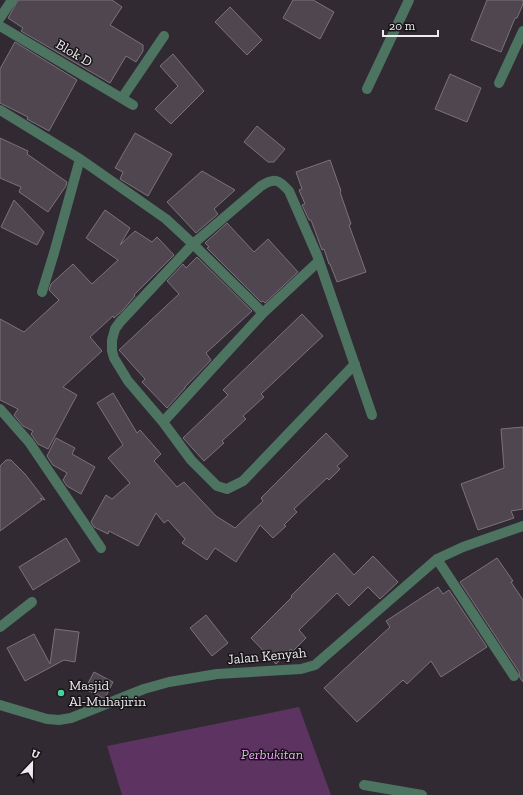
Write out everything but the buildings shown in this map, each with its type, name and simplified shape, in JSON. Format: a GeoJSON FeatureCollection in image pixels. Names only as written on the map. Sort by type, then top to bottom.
{"type":"FeatureCollection","features":[{"type":"Feature","properties":{"kind":"street"},"geometry":{"type":"LineString","coordinates":[[0,18],[12,0]]}},
{"type":"Feature","properties":{"kind":"street"},"geometry":{"type":"LineString","coordinates":[[367,89],[409,0]]}},
{"type":"Feature","properties":{"kind":"street","name":"Blok D"},"geometry":{"type":"LineString","coordinates":[[0,26],[133,104]]}},
{"type":"Feature","properties":{"kind":"street"},"geometry":{"type":"LineString","coordinates":[[499,83],[523,32]]}},
{"type":"Feature","properties":{"kind":"street"},"geometry":{"type":"LineString","coordinates":[[122,98],[164,36]]}},
{"type":"Feature","properties":{"kind":"street"},"geometry":{"type":"LineString","coordinates":[[0,110],[80,159],[166,219],[263,313]]}},
{"type":"Feature","properties":{"kind":"street"},"geometry":{"type":"LineString","coordinates":[[42,292],[80,159]]}},
{"type":"Feature","properties":{"kind":"street"},"geometry":{"type":"LineString","coordinates":[[355,364],[244,481],[227,489],[217,486],[191,460],[164,422],[128,382],[114,358],[112,351],[112,340],[115,329],[120,322],[193,244],[261,186],[273,180],[278,181],[290,191],[319,261],[355,364],[372,415]]}},
{"type":"Feature","properties":{"kind":"street"},"geometry":{"type":"LineString","coordinates":[[164,422],[263,313],[319,261]]}},
{"type":"Feature","properties":{"kind":"street"},"geometry":{"type":"LineString","coordinates":[[1,412],[29,442],[102,548]]}},
{"type":"Feature","properties":{"kind":"street","name":"Jalan Kenyah"},"geometry":{"type":"LineString","coordinates":[[0,705],[59,720],[72,718],[144,689],[169,682],[217,674],[301,669],[315,665],[437,559],[463,547],[523,526]]}},
{"type":"Feature","properties":{"kind":"street"},"geometry":{"type":"LineString","coordinates":[[437,559],[514,676]]}},
{"type":"Feature","properties":{"kind":"street"},"geometry":{"type":"LineString","coordinates":[[0,627],[32,602]]}},
{"type":"Feature","properties":{"kind":"street"},"geometry":{"type":"LineString","coordinates":[[364,785],[422,795]]}},
{"type":"Feature","properties":{"kind":"green space","name":"Perbukitan"},"geometry":{"type":"Polygon","coordinates":[[[299,707],[331,795],[122,795],[107,746],[299,707]]]}},
{"type":"Feature","properties":{"kind":"place","name":"Masjid Al-Muhajirin"},"geometry":{"type":"Point","coordinates":[61,693]}}]}
